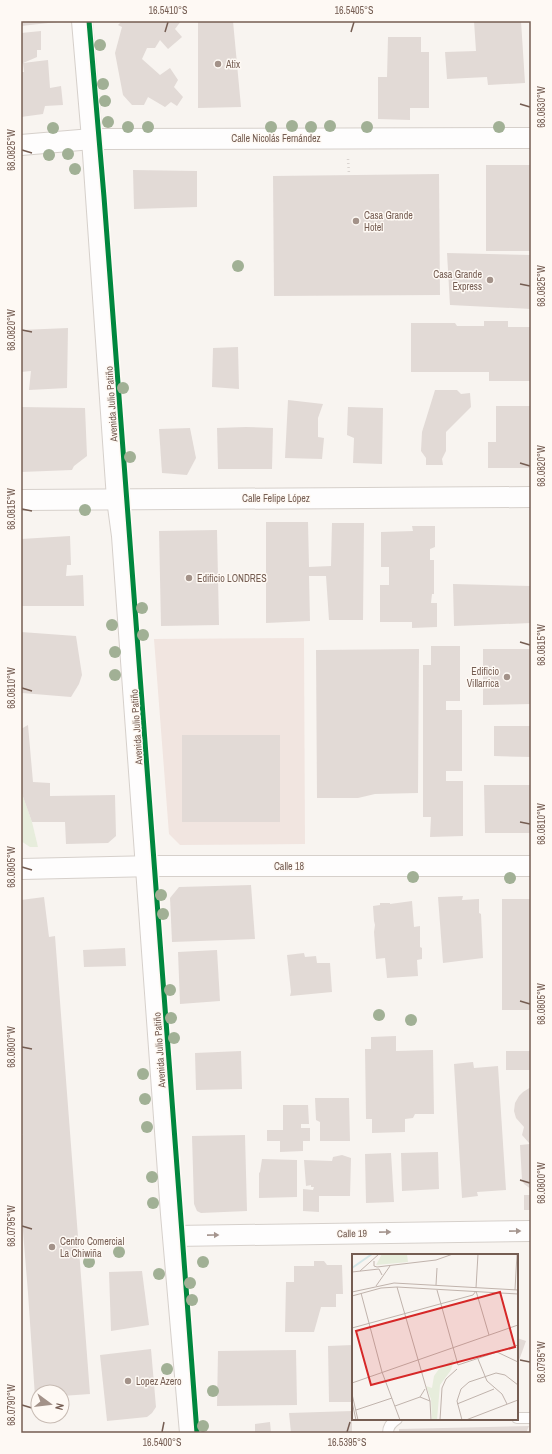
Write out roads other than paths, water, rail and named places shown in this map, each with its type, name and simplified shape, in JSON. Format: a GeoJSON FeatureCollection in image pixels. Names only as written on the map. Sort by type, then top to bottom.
{"type":"FeatureCollection","features":[{"type":"Feature","properties":{"kind":"street","name":"Avenida Julio Patiño"},"geometry":{"type":"LineString","coordinates":[[82,21],[92,139],[117,499],[122,536],[171,1214],[190,1433]]}},
{"type":"Feature","properties":{"kind":"street","name":"Calle Nicolás Fernández"},"geometry":{"type":"LineString","coordinates":[[21,145],[92,139],[531,138]]}},
{"type":"Feature","properties":{"kind":"street","name":"Calle Felipe López"},"geometry":{"type":"LineString","coordinates":[[21,500],[531,497]]}},
{"type":"Feature","properties":{"kind":"street","name":"Calle 18"},"geometry":{"type":"LineString","coordinates":[[21,854],[47,868]]}},
{"type":"Feature","properties":{"kind":"street","name":"Calle 18"},"geometry":{"type":"LineString","coordinates":[[21,868],[146,866],[531,866]]}},
{"type":"Feature","properties":{"kind":"street","name":"Calle 19"},"geometry":{"type":"LineString","coordinates":[[174,1236],[531,1231]]}},
{"type":"Feature","properties":{"kind":"lane"},"geometry":{"type":"LineString","coordinates":[[518,1418],[531,1418]]}},
{"type":"Feature","properties":{"kind":"lane"},"geometry":{"type":"LineString","coordinates":[[388,1433],[388,1429],[396,1420]]}},
{"type":"Feature","properties":{"kind":"place","name":"Atix"},"geometry":{"type":"Point","coordinates":[218,64]}},
{"type":"Feature","properties":{"kind":"place","name":"Casa Grande Hotel"},"geometry":{"type":"Point","coordinates":[356,221]}},
{"type":"Feature","properties":{"kind":"place","name":"Casa Grande Express"},"geometry":{"type":"Point","coordinates":[490,280]}},
{"type":"Feature","properties":{"kind":"place","name":"Edificio LONDRES"},"geometry":{"type":"Point","coordinates":[189,578]}},
{"type":"Feature","properties":{"kind":"place","name":"Edificio Villarrica"},"geometry":{"type":"Point","coordinates":[507,677]}},
{"type":"Feature","properties":{"kind":"place","name":"Centro Comercial La Chiwiña"},"geometry":{"type":"Point","coordinates":[52,1247]}},
{"type":"Feature","properties":{"kind":"place","name":"Lopez Azero"},"geometry":{"type":"Point","coordinates":[128,1381]}}]}
